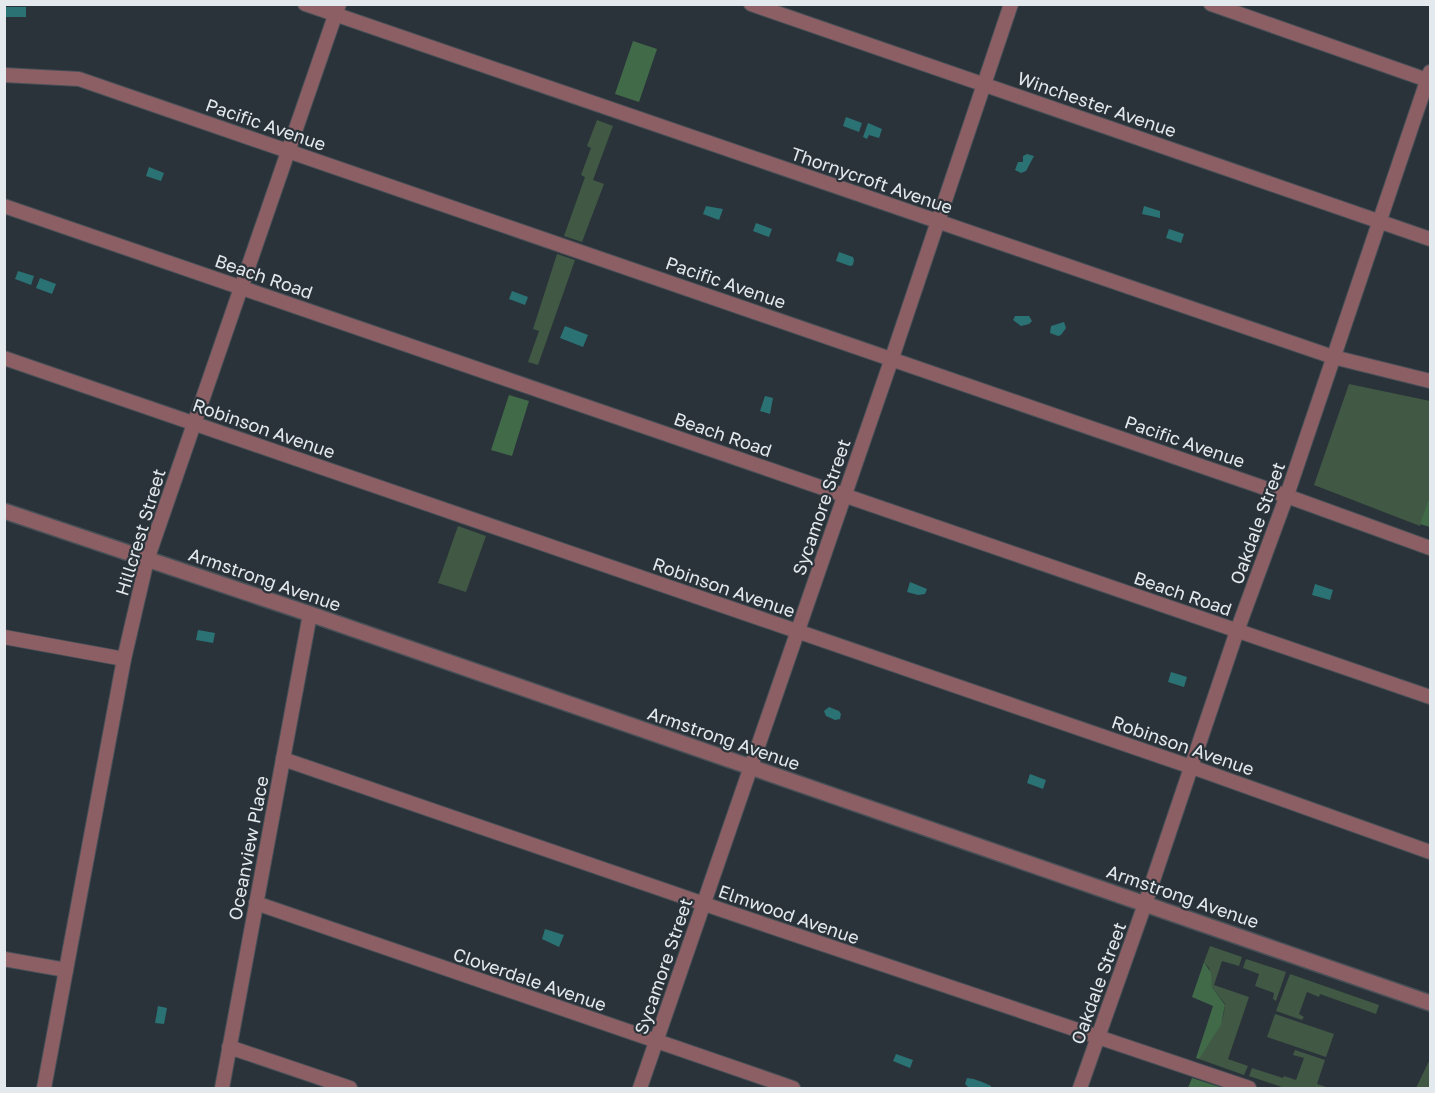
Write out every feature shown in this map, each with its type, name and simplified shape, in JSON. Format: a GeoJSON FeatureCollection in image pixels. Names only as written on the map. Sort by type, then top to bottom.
{"type":"FeatureCollection","features":[{"type":"Feature","properties":{"kind":"street","name":"Thornycroft Avenue"},"geometry":{"type":"LineString","coordinates":[[305,4],[337,10],[937,221],[1333,357],[1431,381]]}},
{"type":"Feature","properties":{"kind":"street","name":"Winchester Avenue"},"geometry":{"type":"LineString","coordinates":[[751,4],[1431,239]]}},
{"type":"Feature","properties":{"kind":"street","name":"Sycamore Street"},"geometry":{"type":"LineString","coordinates":[[640,1089],[892,358],[1011,4]]}},
{"type":"Feature","properties":{"kind":"street"},"geometry":{"type":"LineString","coordinates":[[1211,4],[1430,77]]}},
{"type":"Feature","properties":{"kind":"street","name":"Hillcrest Street"},"geometry":{"type":"LineString","coordinates":[[44,1089],[124,659],[147,560],[337,10]]}},
{"type":"Feature","properties":{"kind":"street","name":"Pacific Avenue"},"geometry":{"type":"LineString","coordinates":[[4,75],[79,79],[1287,495],[1431,548]]}},
{"type":"Feature","properties":{"kind":"street","name":"Oakdale Street"},"geometry":{"type":"LineString","coordinates":[[1080,1089],[1430,77]]}},
{"type":"Feature","properties":{"kind":"street","name":"Beach Road"},"geometry":{"type":"LineString","coordinates":[[4,206],[1431,697]]}},
{"type":"Feature","properties":{"kind":"street","name":"Robinson Avenue"},"geometry":{"type":"LineString","coordinates":[[4,358],[1192,767],[1431,852]]}},
{"type":"Feature","properties":{"kind":"street","name":"Armstrong Avenue"},"geometry":{"type":"LineString","coordinates":[[4,511],[310,614],[1431,1003]]}},
{"type":"Feature","properties":{"kind":"street","name":"Oceanview Place"},"geometry":{"type":"LineString","coordinates":[[222,1089],[310,614]]}},
{"type":"Feature","properties":{"kind":"street"},"geometry":{"type":"LineString","coordinates":[[4,637],[124,659]]}},
{"type":"Feature","properties":{"kind":"street","name":"Elmwood Avenue"},"geometry":{"type":"LineString","coordinates":[[283,759],[1249,1089]]}},
{"type":"Feature","properties":{"kind":"street","name":"Cloverdale Avenue"},"geometry":{"type":"LineString","coordinates":[[256,903],[793,1089]]}},
{"type":"Feature","properties":{"kind":"street"},"geometry":{"type":"LineString","coordinates":[[4,959],[66,970]]}},
{"type":"Feature","properties":{"kind":"street"},"geometry":{"type":"LineString","coordinates":[[229,1047],[350,1089]]}},
{"type":"Feature","properties":{"kind":"green space"},"geometry":{"type":"Polygon","coordinates":[[[633,41],[657,49],[639,102],[615,94],[633,41]]]}},
{"type":"Feature","properties":{"kind":"green space"},"geometry":{"type":"Polygon","coordinates":[[[597,120],[613,126],[593,180],[604,184],[582,242],[564,236],[585,177],[581,175],[591,148],[587,146],[597,120]]]}},
{"type":"Feature","properties":{"kind":"green space"},"geometry":{"type":"Polygon","coordinates":[[[557,254],[575,260],[538,365],[528,362],[539,331],[533,329],[557,254]]]}},
{"type":"Feature","properties":{"kind":"green space"},"geometry":{"type":"Polygon","coordinates":[[[1349,384],[1430,401],[1430,495],[1420,526],[1314,485],[1349,384]]]}},
{"type":"Feature","properties":{"kind":"green space"},"geometry":{"type":"Polygon","coordinates":[[[509,395],[529,401],[512,456],[491,450],[509,395]]]}},
{"type":"Feature","properties":{"kind":"green space"},"geometry":{"type":"Polygon","coordinates":[[[1430,495],[1430,527],[1420,524],[1430,495]]]}},
{"type":"Feature","properties":{"kind":"green space"},"geometry":{"type":"Polygon","coordinates":[[[458,526],[486,536],[466,592],[438,583],[458,526]]]}},
{"type":"Feature","properties":{"kind":"green space"},"geometry":{"type":"Polygon","coordinates":[[[1210,946],[1242,957],[1239,966],[1222,961],[1214,985],[1249,997],[1228,1059],[1248,1066],[1244,1075],[1199,1059],[1219,1028],[1225,1004],[1212,987],[1209,968],[1204,962],[1210,946]]]}},
{"type":"Feature","properties":{"kind":"green space"},"geometry":{"type":"Polygon","coordinates":[[[1246,959],[1286,972],[1276,1001],[1273,999],[1274,993],[1255,986],[1259,974],[1243,968],[1246,959]]]}},
{"type":"Feature","properties":{"kind":"green space"},"geometry":{"type":"Polygon","coordinates":[[[1204,962],[1211,973],[1212,987],[1225,1005],[1221,1025],[1199,1059],[1196,1058],[1213,1006],[1192,997],[1204,962]]]}},
{"type":"Feature","properties":{"kind":"green space"},"geometry":{"type":"Polygon","coordinates":[[[1290,974],[1379,1005],[1376,1014],[1320,994],[1319,997],[1307,992],[1299,1014],[1304,1017],[1302,1020],[1276,1011],[1290,974]]]}},
{"type":"Feature","properties":{"kind":"green space"},"geometry":{"type":"Polygon","coordinates":[[[1275,1014],[1334,1034],[1326,1057],[1267,1037],[1275,1014]]]}},
{"type":"Feature","properties":{"kind":"green space"},"geometry":{"type":"Polygon","coordinates":[[[1295,1050],[1325,1060],[1317,1084],[1329,1088],[1285,1088],[1249,1076],[1252,1068],[1296,1080],[1304,1058],[1293,1055],[1295,1050]]]}},
{"type":"Feature","properties":{"kind":"green space"},"geometry":{"type":"Polygon","coordinates":[[[1430,1059],[1430,1088],[1416,1088],[1430,1059]]]}},
{"type":"Feature","properties":{"kind":"green space"},"geometry":{"type":"Polygon","coordinates":[[[1192,1078],[1223,1088],[1188,1088],[1192,1078]]]}},
{"type":"Feature","properties":{"kind":"water"},"geometry":{"type":"Polygon","coordinates":[[[5,7],[26,7],[26,17],[5,17],[5,7]]]}},
{"type":"Feature","properties":{"kind":"water"},"geometry":{"type":"Polygon","coordinates":[[[846,117],[862,123],[859,132],[843,126],[846,117]]]}},
{"type":"Feature","properties":{"kind":"water"},"geometry":{"type":"Polygon","coordinates":[[[868,123],[882,129],[879,138],[869,135],[867,139],[863,137],[868,123]]]}},
{"type":"Feature","properties":{"kind":"water"},"geometry":{"type":"Polygon","coordinates":[[[1027,154],[1034,156],[1026,171],[1021,173],[1015,170],[1018,162],[1023,162],[1023,156],[1027,154]]]}},
{"type":"Feature","properties":{"kind":"water"},"geometry":{"type":"Polygon","coordinates":[[[149,167],[164,173],[161,181],[146,176],[149,167]]]}},
{"type":"Feature","properties":{"kind":"water"},"geometry":{"type":"Polygon","coordinates":[[[706,206],[723,209],[719,220],[703,214],[706,206]]]}},
{"type":"Feature","properties":{"kind":"water"},"geometry":{"type":"Polygon","coordinates":[[[1144,206],[1160,211],[1160,218],[1142,214],[1144,206]]]}},
{"type":"Feature","properties":{"kind":"water"},"geometry":{"type":"Polygon","coordinates":[[[756,223],[772,229],[769,237],[753,231],[756,223]]]}},
{"type":"Feature","properties":{"kind":"water"},"geometry":{"type":"Polygon","coordinates":[[[1169,229],[1184,234],[1181,243],[1166,238],[1169,229]]]}},
{"type":"Feature","properties":{"kind":"water"},"geometry":{"type":"Polygon","coordinates":[[[839,252],[853,257],[853,265],[836,261],[839,252]]]}},
{"type":"Feature","properties":{"kind":"water"},"geometry":{"type":"Polygon","coordinates":[[[18,271],[34,276],[31,285],[15,279],[18,271]]]}},
{"type":"Feature","properties":{"kind":"water"},"geometry":{"type":"Polygon","coordinates":[[[40,278],[56,284],[52,294],[36,288],[40,278]]]}},
{"type":"Feature","properties":{"kind":"water"},"geometry":{"type":"Polygon","coordinates":[[[512,291],[528,297],[525,305],[509,299],[512,291]]]}},
{"type":"Feature","properties":{"kind":"water"},"geometry":{"type":"Polygon","coordinates":[[[1015,316],[1029,316],[1032,321],[1021,326],[1013,320],[1015,316]]]}},
{"type":"Feature","properties":{"kind":"water"},"geometry":{"type":"Polygon","coordinates":[[[1064,322],[1066,328],[1061,335],[1050,333],[1051,326],[1064,322]]]}},
{"type":"Feature","properties":{"kind":"water"},"geometry":{"type":"Polygon","coordinates":[[[565,326],[588,335],[583,347],[560,338],[565,326]]]}},
{"type":"Feature","properties":{"kind":"water"},"geometry":{"type":"Polygon","coordinates":[[[765,396],[773,398],[770,414],[760,411],[765,396]]]}},
{"type":"Feature","properties":{"kind":"water"},"geometry":{"type":"Polygon","coordinates":[[[910,582],[927,589],[925,594],[907,592],[910,582]]]}},
{"type":"Feature","properties":{"kind":"water"},"geometry":{"type":"Polygon","coordinates":[[[1315,584],[1333,590],[1330,600],[1312,595],[1315,584]]]}},
{"type":"Feature","properties":{"kind":"water"},"geometry":{"type":"Polygon","coordinates":[[[198,630],[215,633],[213,643],[196,640],[198,630]]]}},
{"type":"Feature","properties":{"kind":"water"},"geometry":{"type":"Polygon","coordinates":[[[1171,672],[1187,677],[1184,687],[1168,682],[1171,672]]]}},
{"type":"Feature","properties":{"kind":"water"},"geometry":{"type":"Polygon","coordinates":[[[829,707],[839,711],[840,719],[835,720],[826,716],[824,711],[829,707]]]}},
{"type":"Feature","properties":{"kind":"water"},"geometry":{"type":"Polygon","coordinates":[[[1030,774],[1046,780],[1043,789],[1027,783],[1030,774]]]}},
{"type":"Feature","properties":{"kind":"water"},"geometry":{"type":"Polygon","coordinates":[[[545,929],[564,935],[559,947],[542,939],[545,929]]]}},
{"type":"Feature","properties":{"kind":"water"},"geometry":{"type":"Polygon","coordinates":[[[158,1006],[167,1008],[164,1024],[155,1023],[158,1006]]]}},
{"type":"Feature","properties":{"kind":"water"},"geometry":{"type":"Polygon","coordinates":[[[896,1054],[913,1060],[910,1068],[893,1061],[896,1054]]]}},
{"type":"Feature","properties":{"kind":"water"},"geometry":{"type":"Polygon","coordinates":[[[967,1078],[982,1082],[991,1088],[968,1087],[965,1084],[967,1078]]]}}]}
